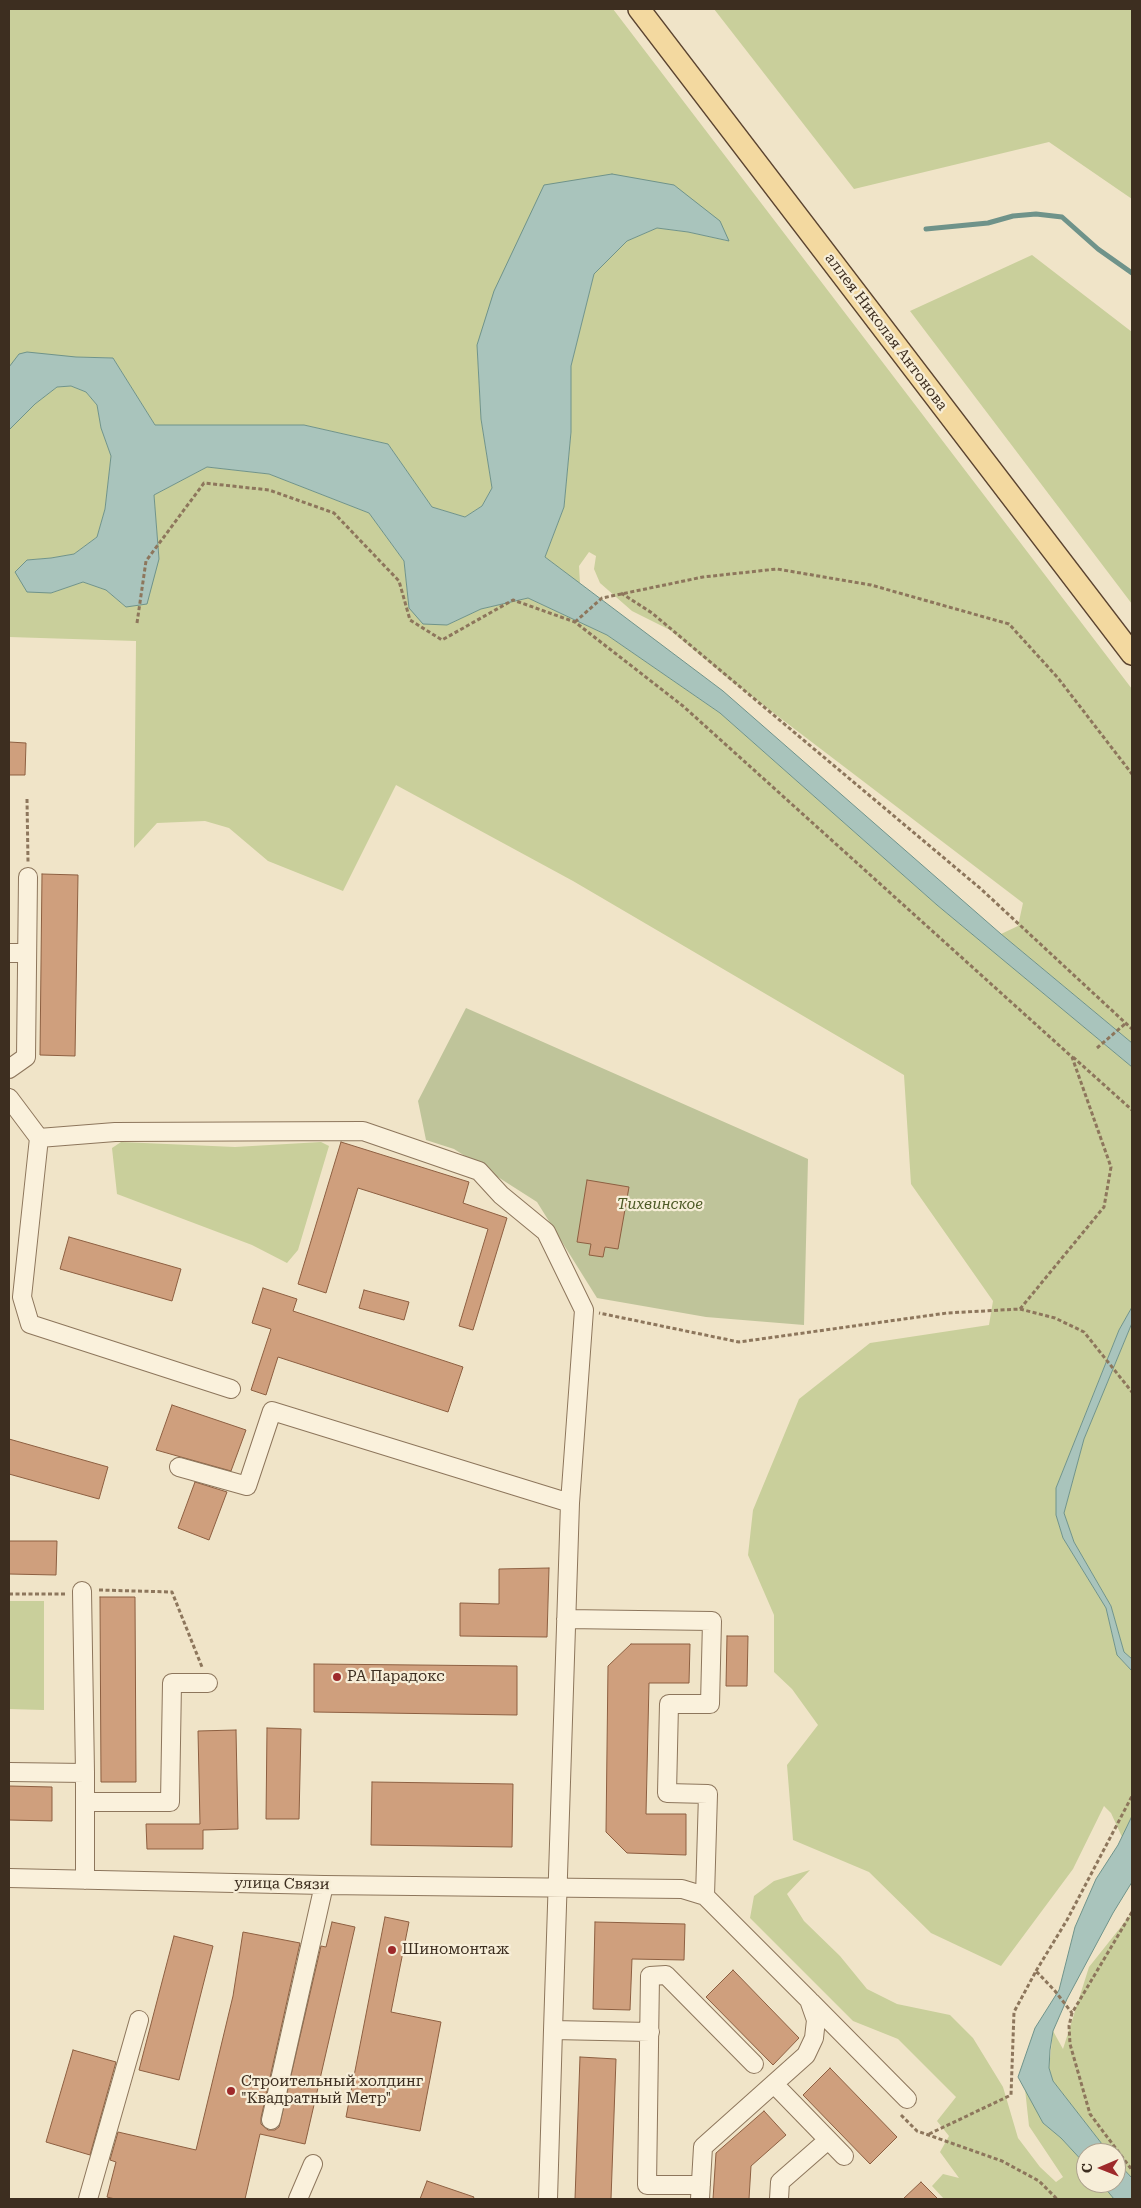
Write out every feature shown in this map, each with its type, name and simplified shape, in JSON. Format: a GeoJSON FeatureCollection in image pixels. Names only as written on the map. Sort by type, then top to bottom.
{"type":"FeatureCollection","features":[{"type":"Feature","properties":{"kind":"main road","name":"аллея Николая Антонова"},"geometry":{"type":"LineString","coordinates":[[639,9],[1132,654]]}},
{"type":"Feature","properties":{"kind":"street"},"geometry":{"type":"LineString","coordinates":[[9,1069],[26,1056],[28,877]]}},
{"type":"Feature","properties":{"kind":"street"},"geometry":{"type":"LineString","coordinates":[[9,953],[27,953]]}},
{"type":"Feature","properties":{"kind":"street"},"geometry":{"type":"LineString","coordinates":[[9,1098],[39,1138],[22,1298],[30,1324],[231,1389]]}},
{"type":"Feature","properties":{"kind":"street"},"geometry":{"type":"LineString","coordinates":[[39,1138],[115,1132],[363,1131],[479,1171],[501,1195],[546,1232],[584,1310],[570,1504],[556,1886],[548,2199]]}},
{"type":"Feature","properties":{"kind":"street"},"geometry":{"type":"LineString","coordinates":[[179,1467],[247,1486],[272,1411],[570,1504]]}},
{"type":"Feature","properties":{"kind":"street"},"geometry":{"type":"LineString","coordinates":[[82,1591],[85,1880]]}},
{"type":"Feature","properties":{"kind":"street"},"geometry":{"type":"LineString","coordinates":[[566,1619],[712,1621],[710,1704],[669,1704],[667,1793],[708,1794],[705,1896],[809,2000],[902,2104]]}},
{"type":"Feature","properties":{"kind":"street"},"geometry":{"type":"LineString","coordinates":[[85,1802],[170,1802],[172,1683],[208,1683]]}},
{"type":"Feature","properties":{"kind":"street"},"geometry":{"type":"LineString","coordinates":[[9,1772],[85,1773]]}},
{"type":"Feature","properties":{"kind":"street","name":"улица Связи"},"geometry":{"type":"LineString","coordinates":[[9,1878],[324,1885],[556,1886],[682,1889],[705,1896]]}},
{"type":"Feature","properties":{"kind":"street"},"geometry":{"type":"LineString","coordinates":[[271,2120],[324,1885]]}},
{"type":"Feature","properties":{"kind":"street"},"geometry":{"type":"LineString","coordinates":[[754,2064],[666,1975],[650,1976],[647,2185],[701,2192],[703,2147],[806,2055],[814,2038],[816,2020],[809,2000]]}},
{"type":"Feature","properties":{"kind":"street"},"geometry":{"type":"LineString","coordinates":[[88,2199],[138,2020]]}},
{"type":"Feature","properties":{"kind":"street"},"geometry":{"type":"LineString","coordinates":[[553,2030],[650,2032]]}},
{"type":"Feature","properties":{"kind":"street"},"geometry":{"type":"LineString","coordinates":[[774,2084],[844,2156]]}},
{"type":"Feature","properties":{"kind":"street"},"geometry":{"type":"LineString","coordinates":[[779,2199],[780,2182],[828,2140]]}},
{"type":"Feature","properties":{"kind":"street"},"geometry":{"type":"LineString","coordinates":[[298,2199],[313,2164]]}},
{"type":"Feature","properties":{"kind":"path"},"geometry":{"type":"LineString","coordinates":[[138,624],[146,561],[204,483],[269,490],[334,513],[399,581],[410,620],[442,640],[513,600],[575,622],[683,706],[1132,1110]]}},
{"type":"Feature","properties":{"kind":"path"},"geometry":{"type":"LineString","coordinates":[[575,622],[602,598],[703,577],[777,569],[871,585],[1009,624],[1058,678],[1132,774]]}},
{"type":"Feature","properties":{"kind":"path"},"geometry":{"type":"LineString","coordinates":[[621,593],[652,613],[981,889],[1132,1029]]}},
{"type":"Feature","properties":{"kind":"path"},"geometry":{"type":"LineString","coordinates":[[27,799],[28,877]]}},
{"type":"Feature","properties":{"kind":"path"},"geometry":{"type":"LineString","coordinates":[[1097,1048],[1126,1023]]}},
{"type":"Feature","properties":{"kind":"path"},"geometry":{"type":"LineString","coordinates":[[1020,1309],[1104,1207],[1111,1167],[1072,1057]]}},
{"type":"Feature","properties":{"kind":"path"},"geometry":{"type":"LineString","coordinates":[[584,1310],[739,1342],[947,1313],[1020,1309],[1055,1318],[1084,1332],[1132,1392]]}},
{"type":"Feature","properties":{"kind":"path"},"geometry":{"type":"LineString","coordinates":[[9,1594],[62,1594],[82,1591],[172,1592],[208,1683]]}},
{"type":"Feature","properties":{"kind":"path"},"geometry":{"type":"LineString","coordinates":[[928,2135],[1011,2095],[1014,2012],[1067,1920],[1132,1796]]}},
{"type":"Feature","properties":{"kind":"path"},"geometry":{"type":"LineString","coordinates":[[1132,1912],[1072,2014],[1069,2026],[1070,2044],[1090,2114],[1132,2170]]}},
{"type":"Feature","properties":{"kind":"path"},"geometry":{"type":"LineString","coordinates":[[1036,1971],[1056,1991],[1072,2014]]}},
{"type":"Feature","properties":{"kind":"path"},"geometry":{"type":"LineString","coordinates":[[902,2104],[917,2130],[1002,2161],[1039,2182],[1057,2199]]}},
{"type":"Feature","properties":{"kind":"green space"},"geometry":{"type":"Polygon","coordinates":[[[9,9],[613,9],[1132,689],[1132,1043],[1001,934],[1018,926],[1023,903],[729,679],[670,630],[632,611],[600,583],[594,569],[596,556],[589,552],[579,566],[580,584],[545,557],[564,507],[571,432],[571,366],[594,274],[627,241],[657,228],[688,232],[728,241],[674,185],[477,345],[481,419],[492,488],[482,506],[465,517],[432,507],[388,444],[304,425],[155,425],[113,358],[76,357],[9,367],[9,9]]]}},
{"type":"Feature","properties":{"kind":"green space"},"geometry":{"type":"Polygon","coordinates":[[[714,9],[1132,9],[1132,199],[1049,142],[854,189],[714,9]]]}},
{"type":"Feature","properties":{"kind":"green space"},"geometry":{"type":"Polygon","coordinates":[[[1032,255],[1132,332],[1132,604],[910,311],[1032,255]]]}},
{"type":"Feature","properties":{"kind":"green space"},"geometry":{"type":"Polygon","coordinates":[[[71,386],[86,392],[97,405],[101,428],[111,456],[105,509],[97,537],[74,554],[27,560],[15,572],[51,593],[83,582],[106,590],[126,607],[159,559],[154,495],[207,467],[269,474],[369,513],[404,561],[409,608],[447,625],[481,609],[528,598],[607,635],[720,713],[937,905],[1132,1067],[1132,1307],[1119,1330],[1056,1488],[1056,1515],[1063,1538],[1106,1608],[1117,1655],[1132,1671],[1132,1816],[1122,1837],[1111,1813],[1104,1806],[1073,1869],[1001,1966],[931,1933],[869,1872],[793,1840],[787,1765],[818,1725],[792,1689],[774,1672],[774,1615],[748,1555],[753,1510],[799,1399],[870,1343],[989,1325],[993,1301],[911,1184],[904,1075],[573,881],[396,785],[343,891],[268,861],[229,828],[205,821],[157,823],[134,848],[136,641],[9,637],[9,430],[35,404],[57,387],[71,386]]]}},
{"type":"Feature","properties":{"kind":"green space","name":"Тихвинское"},"geometry":{"type":"Polygon","coordinates":[[[466,1008],[808,1159],[804,1325],[706,1317],[597,1298],[537,1202],[454,1149],[426,1140],[418,1101],[466,1008]]]}},
{"type":"Feature","properties":{"kind":"green space"},"geometry":{"type":"Polygon","coordinates":[[[121,1142],[235,1147],[321,1142],[329,1146],[298,1250],[287,1263],[252,1245],[117,1194],[112,1148],[121,1142]]]}},
{"type":"Feature","properties":{"kind":"green space"},"geometry":{"type":"Polygon","coordinates":[[[1132,1323],[1132,1659],[1124,1652],[1111,1606],[1074,1542],[1064,1513],[1084,1439],[1132,1323]]]}},
{"type":"Feature","properties":{"kind":"green space"},"geometry":{"type":"Polygon","coordinates":[[[9,1601],[44,1601],[44,1710],[9,1709],[9,1601]]]}},
{"type":"Feature","properties":{"kind":"green space"},"geometry":{"type":"Polygon","coordinates":[[[810,1870],[787,1894],[804,1921],[840,1956],[867,1989],[897,2004],[950,2015],[973,2038],[1003,2087],[1018,2138],[1040,2167],[1056,2182],[1063,2177],[1029,2126],[1025,2089],[1043,2123],[1076,2154],[1076,2193],[1109,2193],[1114,2199],[944,2199],[932,2186],[943,2174],[959,2178],[940,2152],[949,2136],[937,2121],[956,2097],[898,2039],[853,2021],[750,1918],[754,1896],[774,1881],[810,1870]]]}},
{"type":"Feature","properties":{"kind":"green space"},"geometry":{"type":"Polygon","coordinates":[[[1132,1913],[1132,2178],[1126,2172],[1126,2143],[1101,2143],[1053,2081],[1049,2068],[1053,2031],[1063,2049],[1089,1967],[1132,1913]]]}},
{"type":"Feature","properties":{"kind":"water"},"geometry":{"type":"Polygon","coordinates":[[[612,174],[674,185],[720,221],[729,241],[688,232],[657,228],[627,241],[594,274],[571,366],[571,432],[564,507],[545,557],[723,691],[1001,934],[1132,1043],[1132,1067],[937,905],[720,713],[607,635],[528,598],[481,609],[447,625],[423,624],[409,608],[404,561],[369,513],[269,474],[207,467],[154,495],[159,559],[147,604],[126,607],[106,590],[83,582],[51,593],[27,592],[15,572],[27,560],[74,554],[97,537],[105,509],[111,456],[101,428],[97,405],[86,392],[71,386],[57,387],[35,404],[9,430],[9,367],[19,354],[27,352],[76,357],[113,358],[155,425],[304,425],[388,444],[432,507],[465,517],[482,506],[492,488],[481,419],[477,345],[494,291],[544,185],[612,174]]]}},
{"type":"Feature","properties":{"kind":"water"},"geometry":{"type":"Polygon","coordinates":[[[1132,1307],[1132,1323],[1084,1439],[1064,1513],[1074,1542],[1111,1606],[1124,1652],[1132,1659],[1132,1671],[1117,1655],[1106,1608],[1063,1538],[1056,1515],[1056,1488],[1119,1330],[1132,1307]]]}},
{"type":"Feature","properties":{"kind":"water"},"geometry":{"type":"Polygon","coordinates":[[[1132,1816],[1132,1882],[1113,1913],[1067,1999],[1053,2031],[1050,2050],[1049,2068],[1053,2081],[1101,2143],[1076,2143],[1076,2154],[1043,2123],[1018,2077],[1035,2028],[1059,1990],[1075,1927],[1096,1879],[1118,1845],[1132,1816]]]}},
{"type":"Feature","properties":{"kind":"water"},"geometry":{"type":"Polygon","coordinates":[[[1126,2172],[1132,2178],[1132,2199],[1114,2199],[1109,2193],[1126,2193],[1126,2172]]]}},
{"type":"Feature","properties":{"kind":"building"},"geometry":{"type":"Polygon","coordinates":[[[9,742],[26,743],[25,775],[9,775],[9,742]]]}},
{"type":"Feature","properties":{"kind":"building"},"geometry":{"type":"Polygon","coordinates":[[[42,874],[78,875],[75,1056],[40,1055],[42,874]]]}},
{"type":"Feature","properties":{"kind":"building"},"geometry":{"type":"Polygon","coordinates":[[[341,1142],[469,1182],[463,1203],[507,1218],[473,1330],[459,1326],[488,1229],[358,1188],[326,1293],[298,1284],[341,1142]]]}},
{"type":"Feature","properties":{"kind":"building"},"geometry":{"type":"Polygon","coordinates":[[[587,1180],[629,1187],[618,1249],[605,1247],[603,1257],[589,1255],[591,1244],[577,1242],[587,1180]]]}},
{"type":"Feature","properties":{"kind":"building"},"geometry":{"type":"Polygon","coordinates":[[[69,1237],[181,1269],[172,1301],[60,1269],[69,1237]]]}},
{"type":"Feature","properties":{"kind":"building"},"geometry":{"type":"Polygon","coordinates":[[[263,1288],[297,1299],[293,1311],[463,1367],[448,1412],[278,1357],[266,1395],[251,1390],[271,1329],[252,1323],[263,1288]]]}},
{"type":"Feature","properties":{"kind":"building"},"geometry":{"type":"Polygon","coordinates":[[[364,1290],[409,1302],[404,1320],[359,1308],[364,1290]]]}},
{"type":"Feature","properties":{"kind":"building"},"geometry":{"type":"Polygon","coordinates":[[[172,1405],[246,1430],[231,1471],[156,1450],[172,1405]]]}},
{"type":"Feature","properties":{"kind":"building"},"geometry":{"type":"Polygon","coordinates":[[[9,1439],[108,1467],[99,1499],[9,1474],[9,1439]]]}},
{"type":"Feature","properties":{"kind":"building"},"geometry":{"type":"Polygon","coordinates":[[[195,1482],[227,1492],[209,1540],[178,1528],[195,1482]]]}},
{"type":"Feature","properties":{"kind":"building"},"geometry":{"type":"Polygon","coordinates":[[[9,1541],[57,1541],[56,1575],[9,1574],[9,1541]]]}},
{"type":"Feature","properties":{"kind":"building"},"geometry":{"type":"Polygon","coordinates":[[[549,1568],[547,1637],[460,1636],[460,1603],[499,1604],[499,1569],[549,1568]]]}},
{"type":"Feature","properties":{"kind":"building"},"geometry":{"type":"Polygon","coordinates":[[[100,1597],[135,1597],[136,1782],[101,1782],[100,1597]]]}},
{"type":"Feature","properties":{"kind":"building"},"geometry":{"type":"Polygon","coordinates":[[[727,1636],[748,1636],[747,1686],[726,1686],[727,1636]]]}},
{"type":"Feature","properties":{"kind":"building"},"geometry":{"type":"Polygon","coordinates":[[[631,1644],[690,1644],[689,1683],[649,1683],[646,1814],[686,1814],[686,1855],[627,1853],[606,1832],[608,1666],[631,1644]]]}},
{"type":"Feature","properties":{"kind":"building"},"geometry":{"type":"Polygon","coordinates":[[[314,1664],[517,1666],[517,1715],[314,1712],[314,1664]]]}},
{"type":"Feature","properties":{"kind":"building"},"geometry":{"type":"Polygon","coordinates":[[[267,1728],[301,1729],[299,1819],[266,1819],[267,1728]]]}},
{"type":"Feature","properties":{"kind":"building"},"geometry":{"type":"Polygon","coordinates":[[[236,1730],[238,1829],[203,1830],[203,1849],[147,1849],[146,1824],[200,1824],[198,1731],[236,1730]]]}},
{"type":"Feature","properties":{"kind":"building"},"geometry":{"type":"Polygon","coordinates":[[[372,1782],[513,1784],[512,1847],[371,1845],[372,1782]]]}},
{"type":"Feature","properties":{"kind":"building"},"geometry":{"type":"Polygon","coordinates":[[[9,1786],[52,1787],[52,1821],[9,1820],[9,1786]]]}},
{"type":"Feature","properties":{"kind":"building"},"geometry":{"type":"Polygon","coordinates":[[[385,1917],[409,1922],[391,2012],[441,2022],[420,2131],[346,2117],[385,1917]]]}},
{"type":"Feature","properties":{"kind":"building"},"geometry":{"type":"Polygon","coordinates":[[[332,1922],[355,1927],[305,2144],[260,2134],[245,2199],[115,2199],[107,2197],[116,2162],[110,2160],[118,2132],[196,2150],[233,1996],[243,1932],[300,1943],[261,2118],[261,2124],[268,2130],[275,2130],[279,2127],[321,1946],[326,1947],[332,1922]]]}},
{"type":"Feature","properties":{"kind":"building"},"geometry":{"type":"Polygon","coordinates":[[[595,1922],[685,1924],[684,1960],[632,1959],[630,2010],[593,2009],[595,1922]]]}},
{"type":"Feature","properties":{"kind":"building"},"geometry":{"type":"Polygon","coordinates":[[[174,1936],[213,1946],[179,2080],[139,2070],[174,1936]]]}},
{"type":"Feature","properties":{"kind":"building"},"geometry":{"type":"Polygon","coordinates":[[[733,1970],[799,2038],[773,2065],[706,1997],[733,1970]]]}},
{"type":"Feature","properties":{"kind":"building"},"geometry":{"type":"Polygon","coordinates":[[[73,2050],[116,2062],[90,2155],[46,2142],[73,2050]]]}},
{"type":"Feature","properties":{"kind":"building"},"geometry":{"type":"Polygon","coordinates":[[[580,2057],[616,2059],[611,2199],[575,2199],[580,2057]]]}},
{"type":"Feature","properties":{"kind":"building"},"geometry":{"type":"Polygon","coordinates":[[[830,2068],[897,2137],[870,2164],[803,2095],[830,2068]]]}},
{"type":"Feature","properties":{"kind":"building"},"geometry":{"type":"Polygon","coordinates":[[[764,2111],[786,2135],[751,2166],[749,2199],[713,2199],[716,2153],[764,2111]]]}},
{"type":"Feature","properties":{"kind":"building"},"geometry":{"type":"Polygon","coordinates":[[[427,2181],[474,2197],[473,2199],[420,2199],[427,2181]]]}},
{"type":"Feature","properties":{"kind":"building"},"geometry":{"type":"Polygon","coordinates":[[[921,2182],[938,2199],[903,2199],[921,2182]]]}},
{"type":"Feature","properties":{"kind":"waterway"},"geometry":{"type":"LineString","coordinates":[[926,229],[988,223],[1013,216],[1036,214],[1062,217],[1098,249],[1132,273]]}},
{"type":"Feature","properties":{"kind":"place","name":"РА Парадокс"},"geometry":{"type":"Point","coordinates":[337,1677]}},
{"type":"Feature","properties":{"kind":"place","name":"Шиномонтаж"},"geometry":{"type":"Point","coordinates":[392,1950]}},
{"type":"Feature","properties":{"kind":"place","name":"Строительный холдинг \"Квадратный Метр\""},"geometry":{"type":"Point","coordinates":[231,2091]}}]}
